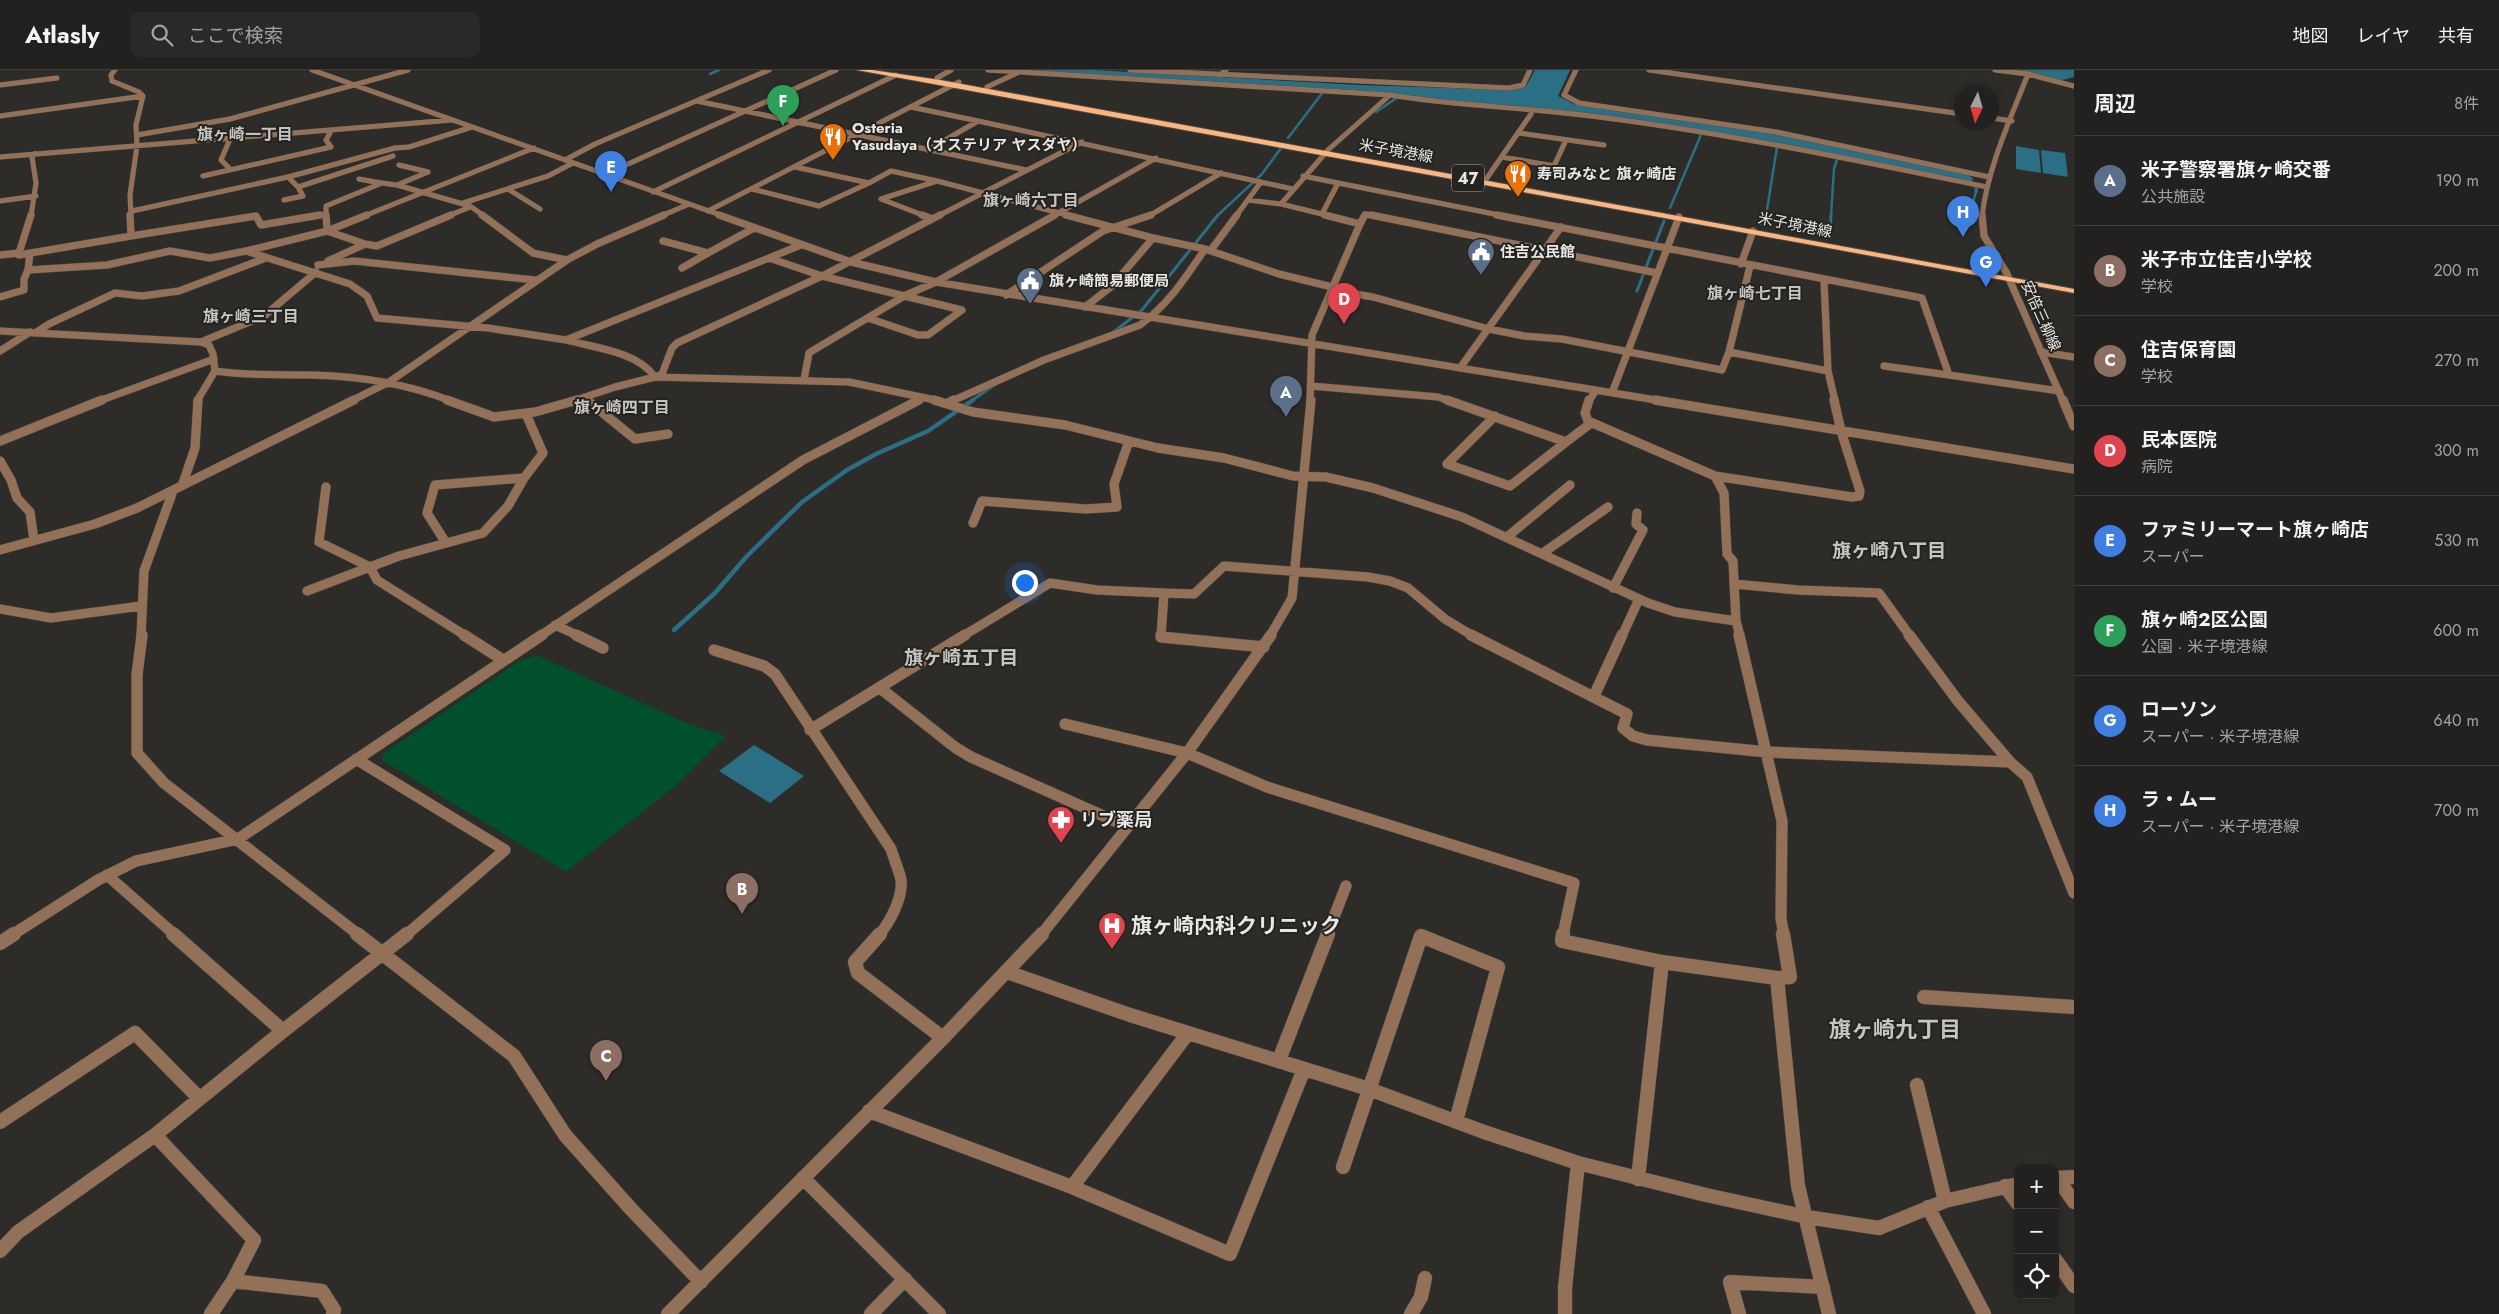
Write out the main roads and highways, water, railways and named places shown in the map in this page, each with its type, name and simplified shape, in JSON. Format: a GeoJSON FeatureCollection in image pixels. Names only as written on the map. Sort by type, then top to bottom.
{"type":"FeatureCollection","features":[{"type":"Feature","properties":{"kind":"main road","name":"米子境港線"},"geometry":{"type":"LineString","coordinates":[[860,70],[957,84],[1487,178],[2008,276],[2074,291]]}},
{"type":"Feature","properties":{"kind":"main road","name":"米子境港線"},"geometry":{"type":"LineString","coordinates":[[885,70],[937,78],[957,84],[987,87],[1753,231],[2008,276],[2074,284]]}},
{"type":"Feature","properties":{"kind":"water"},"geometry":{"type":"Polygon","coordinates":[[[1015,70],[1094,70],[1359,85],[1512,90],[1526,86],[1535,70],[1570,70],[1558,96],[1574,104],[1778,134],[1966,174],[1973,178],[1971,185],[1978,188],[1978,193],[1974,192],[1975,188],[1965,183],[1699,131],[1440,101],[1399,94],[1015,70]]]}},
{"type":"Feature","properties":{"kind":"water"},"geometry":{"type":"Polygon","coordinates":[[[2006,70],[2074,70],[2074,77],[2059,81],[2006,70]]]}},
{"type":"Feature","properties":{"kind":"water"},"geometry":{"type":"Polygon","coordinates":[[[2016,146],[2039,150],[2041,173],[2016,169],[2016,146]]]}},
{"type":"Feature","properties":{"kind":"water"},"geometry":{"type":"Polygon","coordinates":[[[2041,150],[2065,153],[2068,177],[2043,173],[2041,150]]]}},
{"type":"Feature","properties":{"kind":"water"},"geometry":{"type":"Polygon","coordinates":[[[754,745],[804,776],[770,803],[719,771],[754,745]]]}},
{"type":"Feature","properties":{"kind":"waterway"},"geometry":{"type":"LineString","coordinates":[[710,74],[719,70]]}},
{"type":"Feature","properties":{"kind":"waterway"},"geometry":{"type":"LineString","coordinates":[[1288,138],[1323,92]]}},
{"type":"Feature","properties":{"kind":"waterway"},"geometry":{"type":"LineString","coordinates":[[1376,112],[1398,97]]}},
{"type":"Feature","properties":{"kind":"waterway"},"geometry":{"type":"LineString","coordinates":[[1670,208],[1703,130]]}},
{"type":"Feature","properties":{"kind":"waterway"},"geometry":{"type":"LineString","coordinates":[[1766,216],[1777,147]]}},
{"type":"Feature","properties":{"kind":"waterway"},"geometry":{"type":"LineString","coordinates":[[1218,215],[1262,174],[1281,148]]}},
{"type":"Feature","properties":{"kind":"waterway"},"geometry":{"type":"LineString","coordinates":[[1831,216],[1834,169],[1839,153]]}},
{"type":"Feature","properties":{"kind":"waterway"},"geometry":{"type":"LineString","coordinates":[[1971,210],[1977,188],[1975,187]]}},
{"type":"Feature","properties":{"kind":"waterway"},"geometry":{"type":"LineString","coordinates":[[1111,334],[1142,310],[1218,215]]}},
{"type":"Feature","properties":{"kind":"waterway"},"geometry":{"type":"LineString","coordinates":[[1761,224],[1766,215]]}},
{"type":"Feature","properties":{"kind":"waterway"},"geometry":{"type":"LineString","coordinates":[[1830,236],[1831,215]]}},
{"type":"Feature","properties":{"kind":"waterway"},"geometry":{"type":"LineString","coordinates":[[1637,291],[1664,221]]}},
{"type":"Feature","properties":{"kind":"waterway"},"geometry":{"type":"LineString","coordinates":[[971,401],[996,384]]}},
{"type":"Feature","properties":{"kind":"waterway"},"geometry":{"type":"LineString","coordinates":[[674,630],[715,593],[747,556],[802,502],[847,470],[876,454],[928,431],[973,400]]}},
{"type":"Feature","properties":{"kind":"place","name":"旗ヶ崎2区公園"},"geometry":{"type":"Point","coordinates":[783,126]}},
{"type":"Feature","properties":{"kind":"place","name":"Osteria Yasudaya（オステリア ヤスダヤ）"},"geometry":{"type":"Point","coordinates":[833,161]}},
{"type":"Feature","properties":{"kind":"place","name":"ファミリーマート旗ヶ崎店"},"geometry":{"type":"Point","coordinates":[611,192]}},
{"type":"Feature","properties":{"kind":"place","name":"寿司みなと 旗ヶ崎店"},"geometry":{"type":"Point","coordinates":[1518,198]}},
{"type":"Feature","properties":{"kind":"place","name":"ラ・ムー"},"geometry":{"type":"Point","coordinates":[1963,237]}},
{"type":"Feature","properties":{"kind":"place","name":"住吉公民館"},"geometry":{"type":"Point","coordinates":[1481,276]}},
{"type":"Feature","properties":{"kind":"place","name":"ローソン"},"geometry":{"type":"Point","coordinates":[1986,287]}},
{"type":"Feature","properties":{"kind":"place","name":"旗ヶ崎簡易郵便局"},"geometry":{"type":"Point","coordinates":[1030,305]}},
{"type":"Feature","properties":{"kind":"place","name":"民本医院"},"geometry":{"type":"Point","coordinates":[1344,324]}},
{"type":"Feature","properties":{"kind":"place","name":"米子警察署旗ヶ崎交番"},"geometry":{"type":"Point","coordinates":[1286,417]}},
{"type":"Feature","properties":{"kind":"place","name":"リブ薬局"},"geometry":{"type":"Point","coordinates":[1061,844]}},
{"type":"Feature","properties":{"kind":"place","name":"米子市立住吉小学校"},"geometry":{"type":"Point","coordinates":[742,914]}},
{"type":"Feature","properties":{"kind":"place","name":"旗ヶ崎内科クリニック"},"geometry":{"type":"Point","coordinates":[1112,950]}},
{"type":"Feature","properties":{"kind":"place","name":"住吉保育園"},"geometry":{"type":"Point","coordinates":[606,1081]}},
{"type":"Feature","properties":{"kind":"district","name":"旗ヶ崎一丁目"},"geometry":{"type":"Point","coordinates":[245,134]}},
{"type":"Feature","properties":{"kind":"district","name":"旗ヶ崎六丁目"},"geometry":{"type":"Point","coordinates":[1031,200]}},
{"type":"Feature","properties":{"kind":"district","name":"旗ヶ崎七丁目"},"geometry":{"type":"Point","coordinates":[1755,293]}},
{"type":"Feature","properties":{"kind":"district","name":"旗ヶ崎三丁目"},"geometry":{"type":"Point","coordinates":[251,316]}},
{"type":"Feature","properties":{"kind":"district","name":"旗ヶ崎四丁目"},"geometry":{"type":"Point","coordinates":[622,407]}},
{"type":"Feature","properties":{"kind":"district","name":"旗ヶ崎八丁目"},"geometry":{"type":"Point","coordinates":[1889,550]}},
{"type":"Feature","properties":{"kind":"district","name":"旗ヶ崎五丁目"},"geometry":{"type":"Point","coordinates":[961,657]}},
{"type":"Feature","properties":{"kind":"district","name":"旗ヶ崎九丁目"},"geometry":{"type":"Point","coordinates":[1895,1029]}}]}
